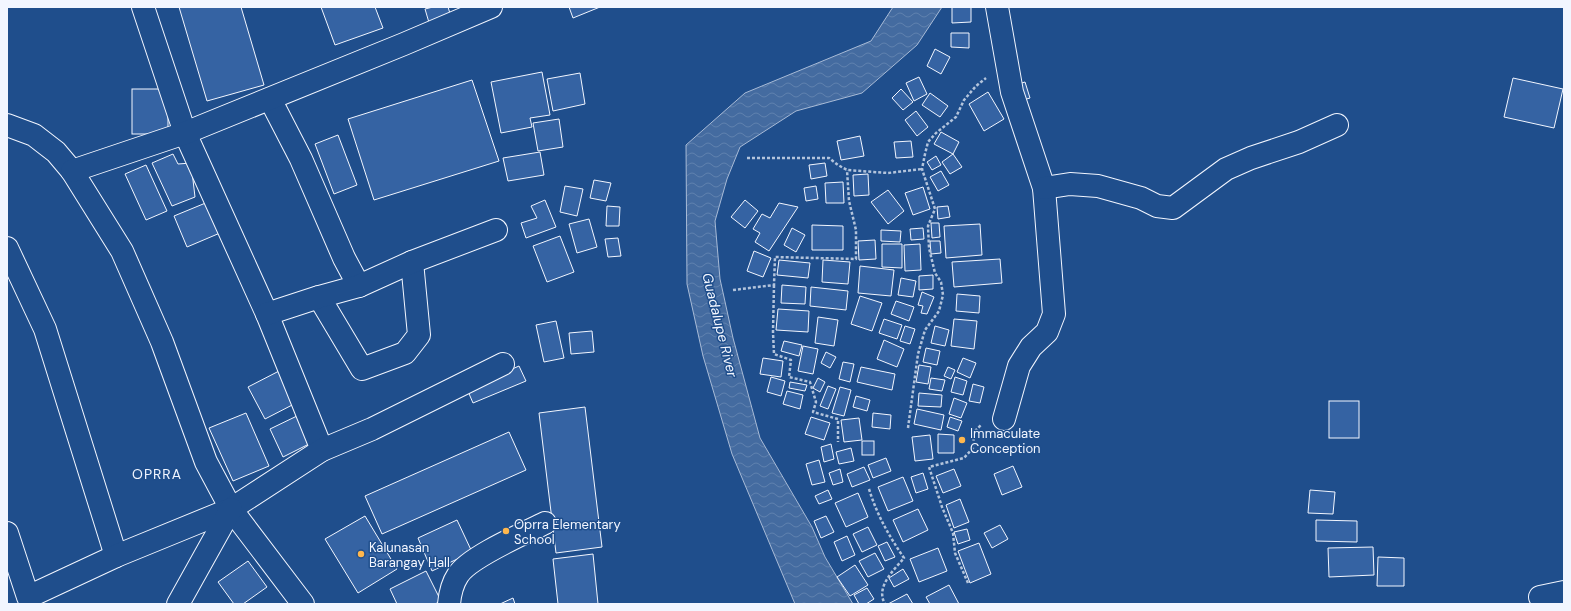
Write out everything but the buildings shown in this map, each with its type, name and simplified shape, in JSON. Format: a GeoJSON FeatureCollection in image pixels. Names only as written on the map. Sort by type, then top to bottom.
{"type":"FeatureCollection","features":[{"type":"Feature","properties":{"kind":"street"},"geometry":{"type":"LineString","coordinates":[[143,7],[185,133],[267,314],[322,450]]}},
{"type":"Feature","properties":{"kind":"street"},"geometry":{"type":"LineString","coordinates":[[72,171],[185,133],[491,7]]}},
{"type":"Feature","properties":{"kind":"street"},"geometry":{"type":"LineString","coordinates":[[997,7],[1012,92],[1044,188],[1054,314],[1047,332],[1031,347],[1019,366],[1004,419]]}},
{"type":"Feature","properties":{"kind":"street"},"geometry":{"type":"LineString","coordinates":[[270,99],[301,160],[344,258],[359,286]]}},
{"type":"Feature","properties":{"kind":"street"},"geometry":{"type":"LineString","coordinates":[[7,125],[34,135],[56,152],[72,171],[122,251],[162,342],[206,462],[231,509],[303,604]]}},
{"type":"Feature","properties":{"kind":"street"},"geometry":{"type":"LineString","coordinates":[[1044,188],[1070,184],[1098,186],[1141,198],[1157,206],[1173,208],[1226,169],[1251,158],[1299,142],[1338,125]]}},
{"type":"Feature","properties":{"kind":"street"},"geometry":{"type":"LineString","coordinates":[[267,314],[359,286],[412,262],[496,230]]}},
{"type":"Feature","properties":{"kind":"street"},"geometry":{"type":"LineString","coordinates":[[7,248],[45,329],[116,556]]}},
{"type":"Feature","properties":{"kind":"street"},"geometry":{"type":"LineString","coordinates":[[319,297],[362,369],[405,353],[419,335],[412,262]]}},
{"type":"Feature","properties":{"kind":"street"},"geometry":{"type":"LineString","coordinates":[[7,533],[28,597],[116,556],[231,509],[322,450],[372,429],[503,364]]}},
{"type":"Feature","properties":{"kind":"street"},"geometry":{"type":"LineString","coordinates":[[178,604],[231,509]]}},
{"type":"Feature","properties":{"kind":"street"},"geometry":{"type":"LineString","coordinates":[[449,604],[454,582],[459,573],[468,565],[493,549],[545,523]]}},
{"type":"Feature","properties":{"kind":"street"},"geometry":{"type":"LineString","coordinates":[[1540,597],[1564,592]]}},
{"type":"Feature","properties":{"kind":"path"},"geometry":{"type":"LineString","coordinates":[[908,428],[918,354],[925,330],[939,310],[943,295],[941,282],[935,273],[929,248],[928,226],[935,209],[922,169],[928,142],[936,133],[956,117],[964,100],[976,86],[984,79],[1007,70]]}},
{"type":"Feature","properties":{"kind":"path"},"geometry":{"type":"LineString","coordinates":[[746,158],[829,158],[847,170],[888,173],[922,169]]}},
{"type":"Feature","properties":{"kind":"path"},"geometry":{"type":"LineString","coordinates":[[838,442],[838,419],[813,412],[816,402],[810,382],[789,377],[791,360],[774,354],[774,257],[856,260],[856,230],[849,202],[847,170]]}},
{"type":"Feature","properties":{"kind":"path"},"geometry":{"type":"LineString","coordinates":[[733,290],[774,285]]}},
{"type":"Feature","properties":{"kind":"path"},"geometry":{"type":"LineString","coordinates":[[968,583],[955,553],[953,533],[942,507],[929,467],[964,458],[973,448],[974,432],[978,427],[982,425],[994,424],[1004,419]]}},
{"type":"Feature","properties":{"kind":"path"},"geometry":{"type":"LineString","coordinates":[[869,489],[874,506],[889,536],[904,558],[887,579],[882,590],[885,604]]}},
{"type":"Feature","properties":{"kind":"water","name":"Guadalupe River"},"geometry":{"type":"Polygon","coordinates":[[[893,7],[942,7],[917,45],[862,93],[796,111],[740,147],[727,179],[715,221],[720,279],[733,338],[760,438],[812,527],[825,557],[853,604],[795,604],[732,454],[703,356],[687,284],[686,145],[745,93],[871,41],[893,7]]]}},
{"type":"Feature","properties":{"kind":"place","name":"Immaculate Conception"},"geometry":{"type":"Point","coordinates":[962,440]}},
{"type":"Feature","properties":{"kind":"place","name":"Oprra Elementary School"},"geometry":{"type":"Point","coordinates":[506,531]}},
{"type":"Feature","properties":{"kind":"place","name":"Kalunasan Barangay Hall"},"geometry":{"type":"Point","coordinates":[361,554]}},
{"type":"Feature","properties":{"kind":"district","name":"OPRRA"},"geometry":{"type":"Point","coordinates":[157,474]}}]}
